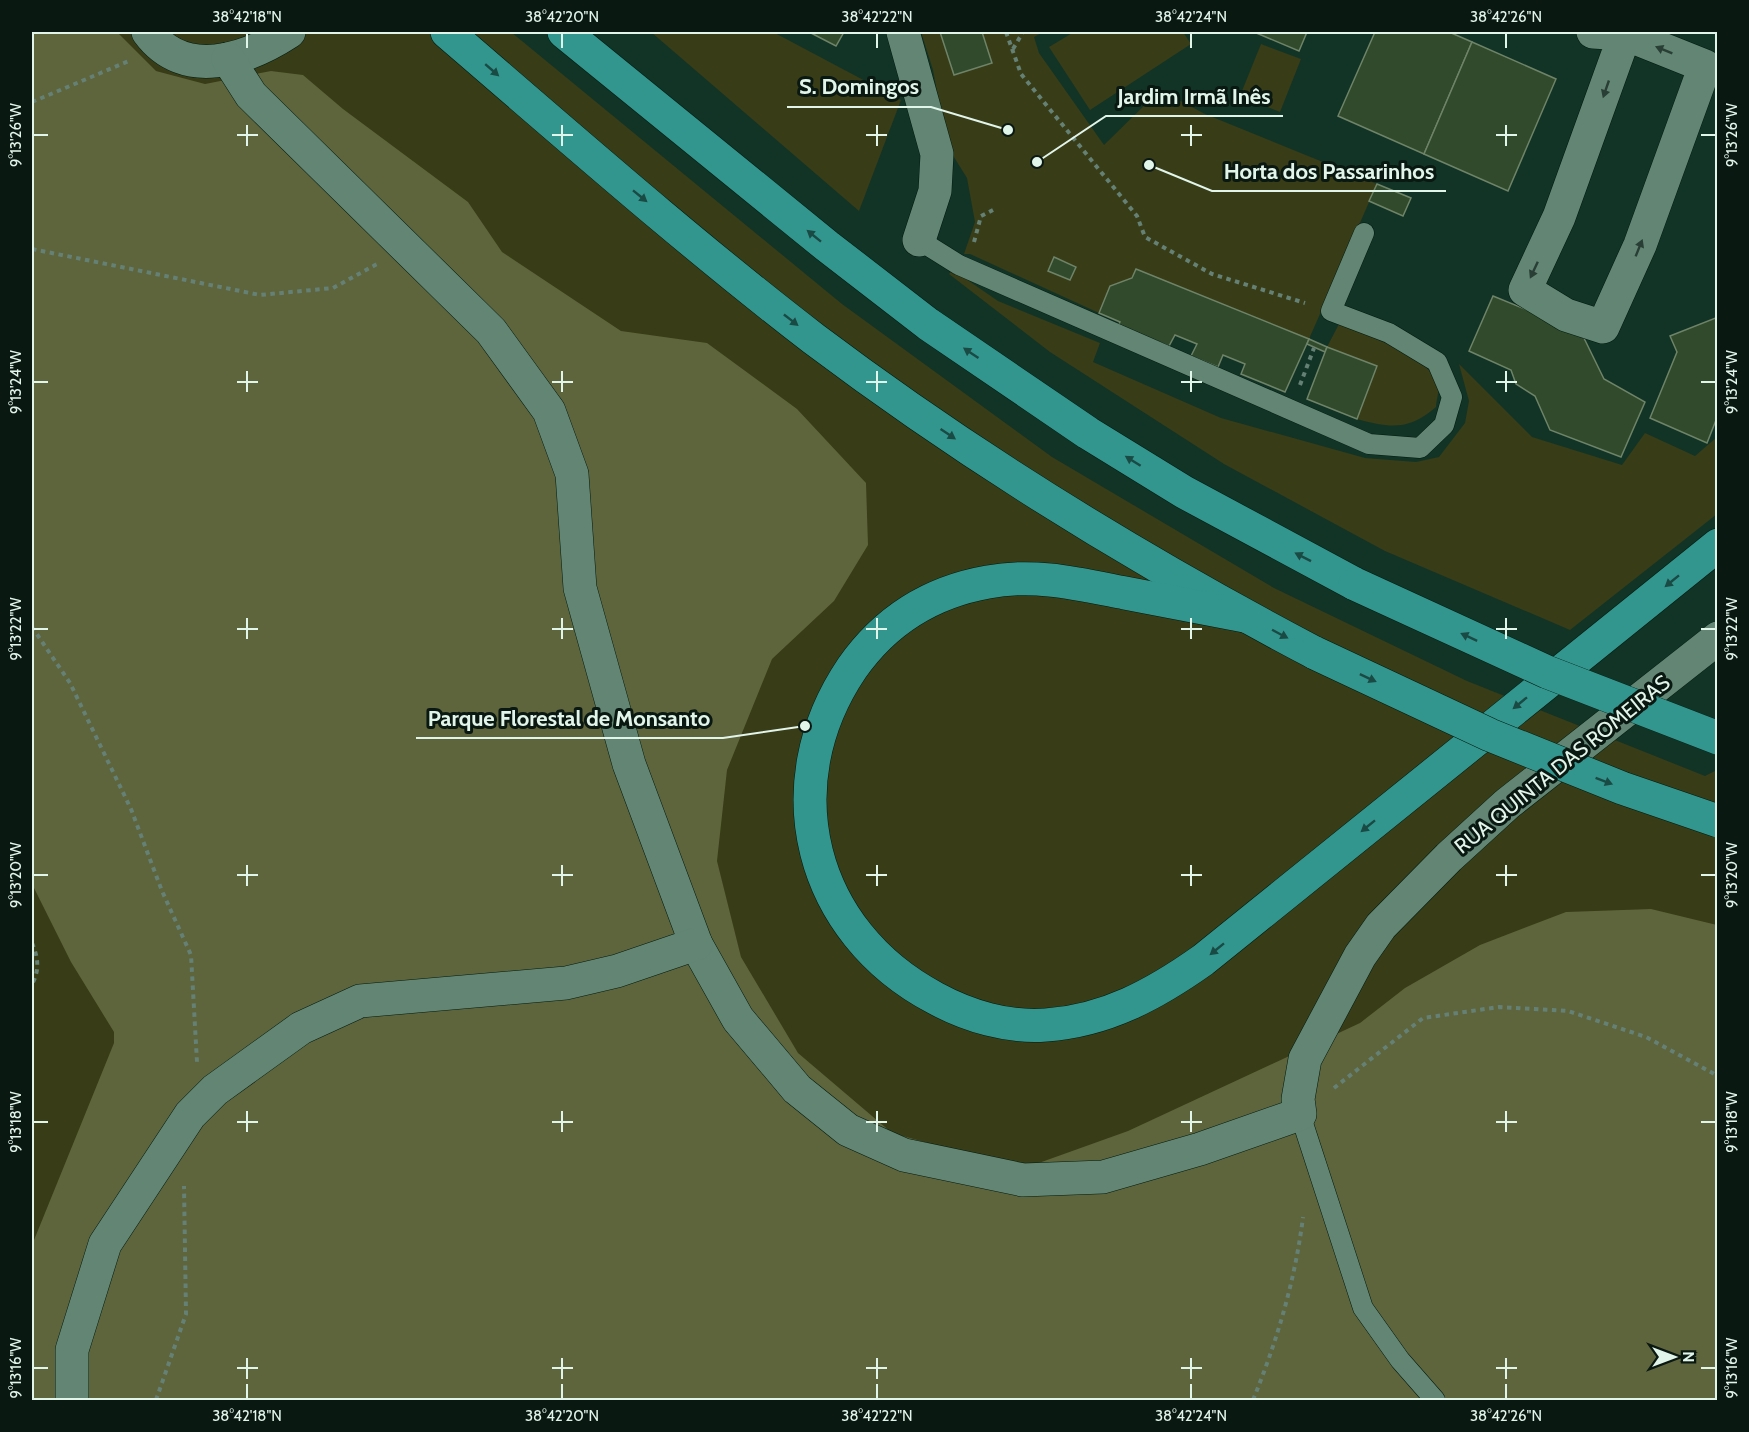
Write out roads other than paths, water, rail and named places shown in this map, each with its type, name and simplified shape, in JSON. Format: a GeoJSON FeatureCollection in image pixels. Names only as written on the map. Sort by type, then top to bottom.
{"type":"FeatureCollection","features":[{"type":"Feature","properties":{"kind":"highway"},"geometry":{"type":"LineString","coordinates":[[447,32],[597,162],[755,292],[842,359],[927,420],[1161,570],[1315,653],[1490,735],[1622,788],[1718,821]]}},
{"type":"Feature","properties":{"kind":"highway"},"geometry":{"type":"LineString","coordinates":[[564,32],[827,246],[928,324],[1079,427],[1165,481],[1355,584],[1557,677],[1718,738]]}},
{"type":"Feature","properties":{"kind":"highway"},"geometry":{"type":"LineString","coordinates":[[1245,616],[1058,580],[1023,578],[957,589],[923,603],[894,621],[866,648],[844,681],[826,715],[815,751],[810,790],[809,822],[823,876],[843,915],[861,941],[884,964],[914,987],[947,1005],[1007,1023],[1044,1026],[1076,1022],[1111,1012],[1142,999],[1203,960],[1718,544]]}},
{"type":"Feature","properties":{"kind":"street"},"geometry":{"type":"LineString","coordinates":[[154,40],[178,56],[203,60],[228,60],[250,54],[289,32]]}},
{"type":"Feature","properties":{"kind":"street"},"geometry":{"type":"LineString","coordinates":[[903,32],[937,154],[935,191],[919,240]]}},
{"type":"Feature","properties":{"kind":"street"},"geometry":{"type":"LineString","coordinates":[[1593,32],[1625,34],[1711,67],[1640,245],[1603,327],[1566,315],[1525,290],[1558,218],[1625,34]]}},
{"type":"Feature","properties":{"kind":"street"},"geometry":{"type":"LineString","coordinates":[[228,60],[251,95],[491,331],[549,411],[573,474],[583,599],[629,764],[696,944],[738,1019],[797,1089],[848,1130],[904,1155],[1023,1180],[1103,1177],[1200,1149],[1300,1114]]}},
{"type":"Feature","properties":{"kind":"street","name":"RUA QUINTA DAS ROMEIRAS"},"geometry":{"type":"LineString","coordinates":[[1300,1114],[1298,1099],[1305,1059],[1360,956],[1381,926],[1449,856],[1507,804],[1718,638]]}},
{"type":"Feature","properties":{"kind":"street"},"geometry":{"type":"LineString","coordinates":[[72,1401],[72,1350],[105,1244],[190,1115],[215,1090],[301,1028],[360,1001],[566,984],[617,971],[696,944]]}},
{"type":"Feature","properties":{"kind":"lane"},"geometry":{"type":"LineString","coordinates":[[919,240],[959,264],[1369,444],[1420,448],[1444,425],[1452,397],[1437,362],[1389,333],[1331,311],[1364,232]]}},
{"type":"Feature","properties":{"kind":"lane"},"geometry":{"type":"LineString","coordinates":[[1300,1114],[1363,1308],[1400,1360],[1435,1401]]}},
{"type":"Feature","properties":{"kind":"place","name":"S. Domingos"},"geometry":{"type":"Point","coordinates":[1008,130]}},
{"type":"Feature","properties":{"kind":"place","name":"Jardim Irmã Inês"},"geometry":{"type":"Point","coordinates":[1037,162]}},
{"type":"Feature","properties":{"kind":"place","name":"Horta dos Passarinhos"},"geometry":{"type":"Point","coordinates":[1149,165]}},
{"type":"Feature","properties":{"kind":"place","name":"Parque Florestal de Monsanto"},"geometry":{"type":"Point","coordinates":[805,726]}}]}
